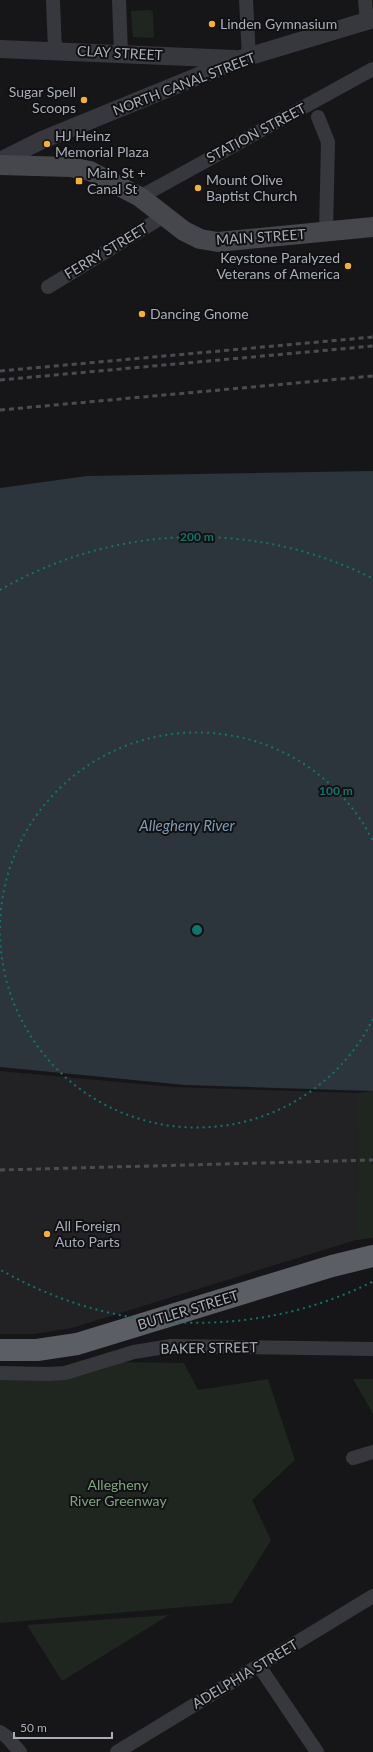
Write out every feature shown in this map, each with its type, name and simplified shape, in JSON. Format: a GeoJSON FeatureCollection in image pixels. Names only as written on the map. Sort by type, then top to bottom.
{"type":"FeatureCollection","features":[{"type":"Feature","properties":{"kind":"highway","name":"BUTLER STREET"},"geometry":{"type":"LineString","coordinates":[[0,1350],[37,1350],[77,1344],[325,1268],[373,1256]]}},
{"type":"Feature","properties":{"kind":"main road","name":"MAIN STREET"},"geometry":{"type":"LineString","coordinates":[[0,165],[70,167],[90,171],[140,197],[164,216],[200,239],[218,242],[373,227]]}},
{"type":"Feature","properties":{"kind":"street"},"geometry":{"type":"LineString","coordinates":[[53,0],[55,51]]}},
{"type":"Feature","properties":{"kind":"street"},"geometry":{"type":"LineString","coordinates":[[119,0],[121,53]]}},
{"type":"Feature","properties":{"kind":"street"},"geometry":{"type":"LineString","coordinates":[[245,59],[246,0]]}},
{"type":"Feature","properties":{"kind":"street"},"geometry":{"type":"LineString","coordinates":[[365,0],[370,20]]}},
{"type":"Feature","properties":{"kind":"street","name":"NORTH CANAL STREET"},"geometry":{"type":"LineString","coordinates":[[0,161],[42,140],[245,59],[370,20]]}},
{"type":"Feature","properties":{"kind":"street","name":"CLAY STREET"},"geometry":{"type":"LineString","coordinates":[[0,49],[245,59]]}},
{"type":"Feature","properties":{"kind":"street","name":"STATION STREET"},"geometry":{"type":"LineString","coordinates":[[140,197],[373,70]]}},
{"type":"Feature","properties":{"kind":"street"},"geometry":{"type":"LineString","coordinates":[[318,117],[328,142],[326,231]]}},
{"type":"Feature","properties":{"kind":"street","name":"FERRY STREET"},"geometry":{"type":"LineString","coordinates":[[48,287],[164,216]]}},
{"type":"Feature","properties":{"kind":"street","name":"BAKER STREET"},"geometry":{"type":"LineString","coordinates":[[0,1373],[65,1373],[134,1352],[171,1346],[373,1349]]}},
{"type":"Feature","properties":{"kind":"street"},"geometry":{"type":"LineString","coordinates":[[373,1452],[353,1458],[373,1456]]}},
{"type":"Feature","properties":{"kind":"street","name":"ADELPHIA STREET"},"geometry":{"type":"LineString","coordinates":[[117,1752],[373,1596]]}},
{"type":"Feature","properties":{"kind":"street"},"geometry":{"type":"LineString","coordinates":[[259,1666],[316,1752]]}},
{"type":"Feature","properties":{"kind":"street"},"geometry":{"type":"LineString","coordinates":[[0,1732],[8,1737],[20,1752]]}},
{"type":"Feature","properties":{"kind":"shaded area"},"geometry":{"type":"Polygon","coordinates":[[[0,1071],[173,1087],[357,1093],[356,1240],[72,1328],[34,1334],[0,1334],[0,1071]]]}},
{"type":"Feature","properties":{"kind":"green space"},"geometry":{"type":"Polygon","coordinates":[[[150,10],[153,13],[154,38],[133,37],[131,11],[150,10]]]}},
{"type":"Feature","properties":{"kind":"green space"},"geometry":{"type":"Polygon","coordinates":[[[373,1091],[373,1238],[356,1240],[357,1093],[373,1091]]]}},
{"type":"Feature","properties":{"kind":"green space","name":"Allegheny River Greenway"},"geometry":{"type":"Polygon","coordinates":[[[120,1362],[184,1363],[198,1390],[268,1379],[295,1460],[252,1500],[271,1540],[232,1603],[0,1623],[0,1377],[120,1362]]]}},
{"type":"Feature","properties":{"kind":"green space"},"geometry":{"type":"Polygon","coordinates":[[[353,1379],[373,1379],[373,1414],[353,1379]]]}},
{"type":"Feature","properties":{"kind":"green space"},"geometry":{"type":"Polygon","coordinates":[[[169,1615],[62,1681],[27,1625],[169,1615]]]}},
{"type":"Feature","properties":{"kind":"water","name":"Allegheny River"},"geometry":{"type":"Polygon","coordinates":[[[373,471],[373,1091],[185,1085],[0,1067],[0,488],[87,476],[373,471]]]}},
{"type":"Feature","properties":{"kind":"railway"},"geometry":{"type":"LineString","coordinates":[[0,371],[373,337]]}},
{"type":"Feature","properties":{"kind":"railway"},"geometry":{"type":"LineString","coordinates":[[0,380],[373,346]]}},
{"type":"Feature","properties":{"kind":"railway"},"geometry":{"type":"LineString","coordinates":[[0,410],[373,376]]}},
{"type":"Feature","properties":{"kind":"railway"},"geometry":{"type":"LineString","coordinates":[[0,1170],[373,1160]]}},
{"type":"Feature","properties":{"kind":"place","name":"Linden Gymnasium"},"geometry":{"type":"Point","coordinates":[212,24]}},
{"type":"Feature","properties":{"kind":"place","name":"Sugar Spell Scoops"},"geometry":{"type":"Point","coordinates":[84,100]}},
{"type":"Feature","properties":{"kind":"place","name":"HJ Heinz Memorial Plaza"},"geometry":{"type":"Point","coordinates":[47,144]}},
{"type":"Feature","properties":{"kind":"place","name":"Main St + Canal St"},"geometry":{"type":"Point","coordinates":[79,181]}},
{"type":"Feature","properties":{"kind":"place","name":"Mount Olive Baptist Church"},"geometry":{"type":"Point","coordinates":[198,188]}},
{"type":"Feature","properties":{"kind":"place","name":"Keystone Paralyzed Veterans of America"},"geometry":{"type":"Point","coordinates":[348,266]}},
{"type":"Feature","properties":{"kind":"place","name":"Dancing Gnome"},"geometry":{"type":"Point","coordinates":[142,314]}},
{"type":"Feature","properties":{"kind":"place","name":"All Foreign Auto Parts"},"geometry":{"type":"Point","coordinates":[47,1234]}}]}
